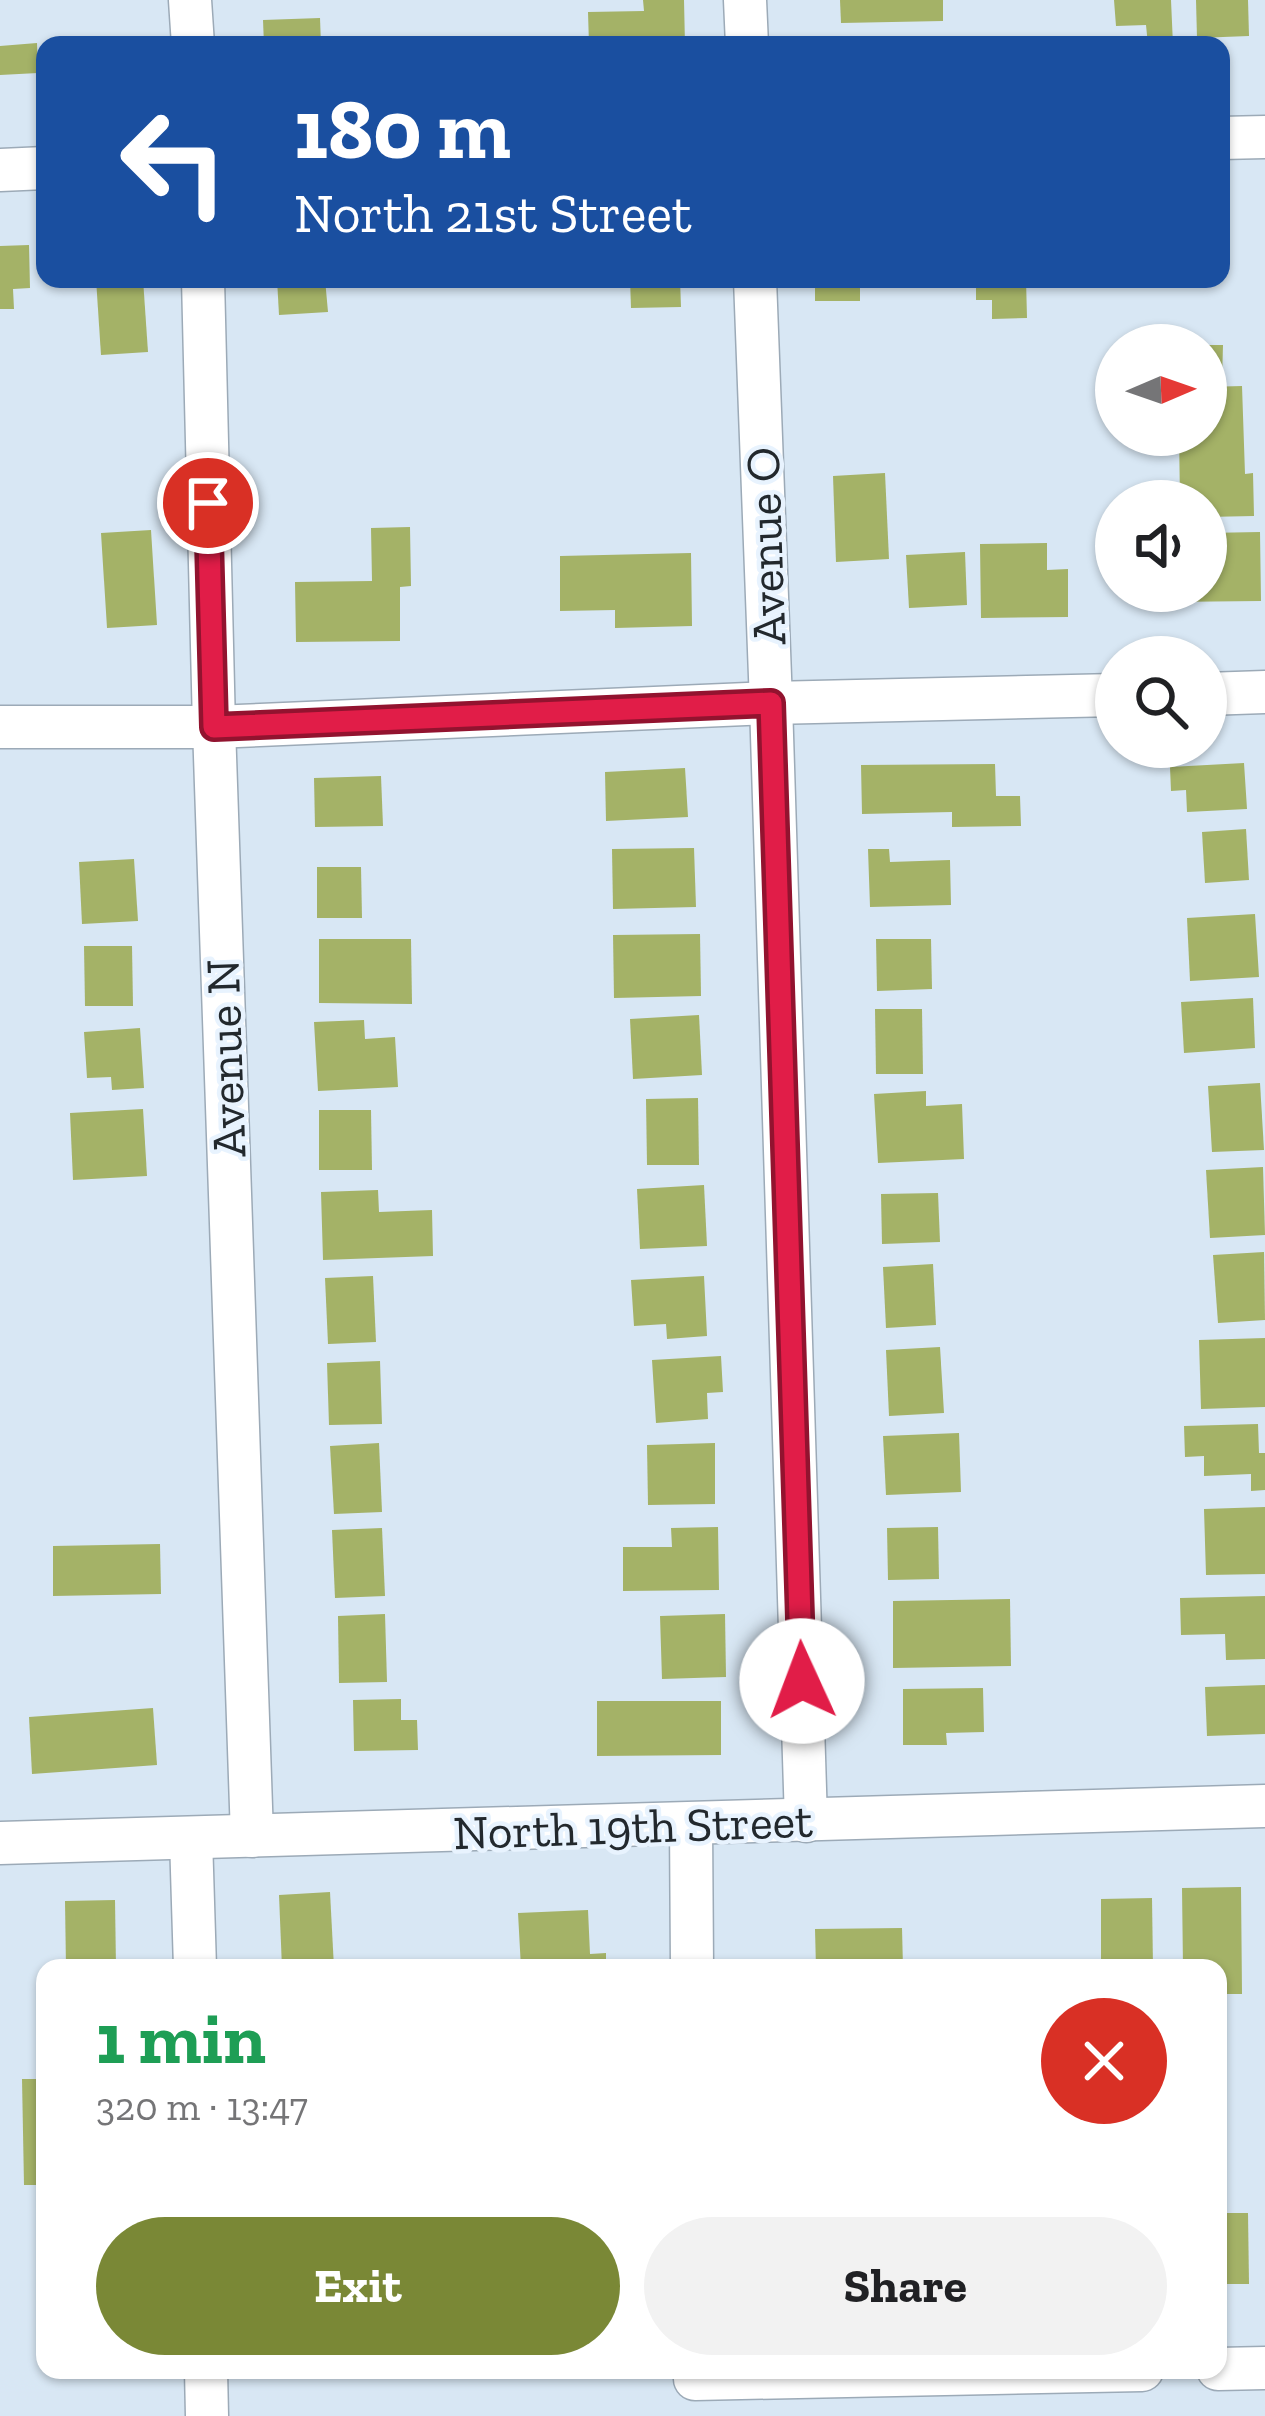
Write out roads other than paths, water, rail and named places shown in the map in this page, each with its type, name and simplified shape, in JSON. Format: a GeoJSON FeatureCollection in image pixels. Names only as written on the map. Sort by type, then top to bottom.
{"type":"FeatureCollection","features":[{"type":"Feature","properties":{"kind":"street"},"geometry":{"type":"LineString","coordinates":[[190,0],[192,36]]}},
{"type":"Feature","properties":{"kind":"street"},"geometry":{"type":"LineString","coordinates":[[745,0],[746,36]]}},
{"type":"Feature","properties":{"kind":"street"},"geometry":{"type":"LineString","coordinates":[[1230,138],[1265,137]]}},
{"type":"Feature","properties":{"kind":"street"},"geometry":{"type":"LineString","coordinates":[[0,170],[36,168]]}},
{"type":"Feature","properties":{"kind":"street","name":"Avenue N"},"geometry":{"type":"LineString","coordinates":[[203,288],[252,1836]]}},
{"type":"Feature","properties":{"kind":"street","name":"Avenue O"},"geometry":{"type":"LineString","coordinates":[[755,288],[806,1821]]}},
{"type":"Feature","properties":{"kind":"street"},"geometry":{"type":"LineString","coordinates":[[1227,693],[1265,692]]}},
{"type":"Feature","properties":{"kind":"street"},"geometry":{"type":"LineString","coordinates":[[0,727],[214,727],[771,703],[1095,695]]}},
{"type":"Feature","properties":{"kind":"street","name":"North 19th Street"},"geometry":{"type":"LineString","coordinates":[[0,1843],[1265,1806]]}},
{"type":"Feature","properties":{"kind":"street"},"geometry":{"type":"LineString","coordinates":[[692,1824],[692,1959]]}},
{"type":"Feature","properties":{"kind":"street"},"geometry":{"type":"LineString","coordinates":[[191,1838],[195,1959]]}},
{"type":"Feature","properties":{"kind":"street"},"geometry":{"type":"LineString","coordinates":[[1227,2368],[1265,2368]]}},
{"type":"Feature","properties":{"kind":"street"},"geometry":{"type":"LineString","coordinates":[[206,2379],[208,2416]]}},
{"type":"Feature","properties":{"kind":"street"},"geometry":{"type":"LineString","coordinates":[[695,2388],[918,2379]]}}]}
